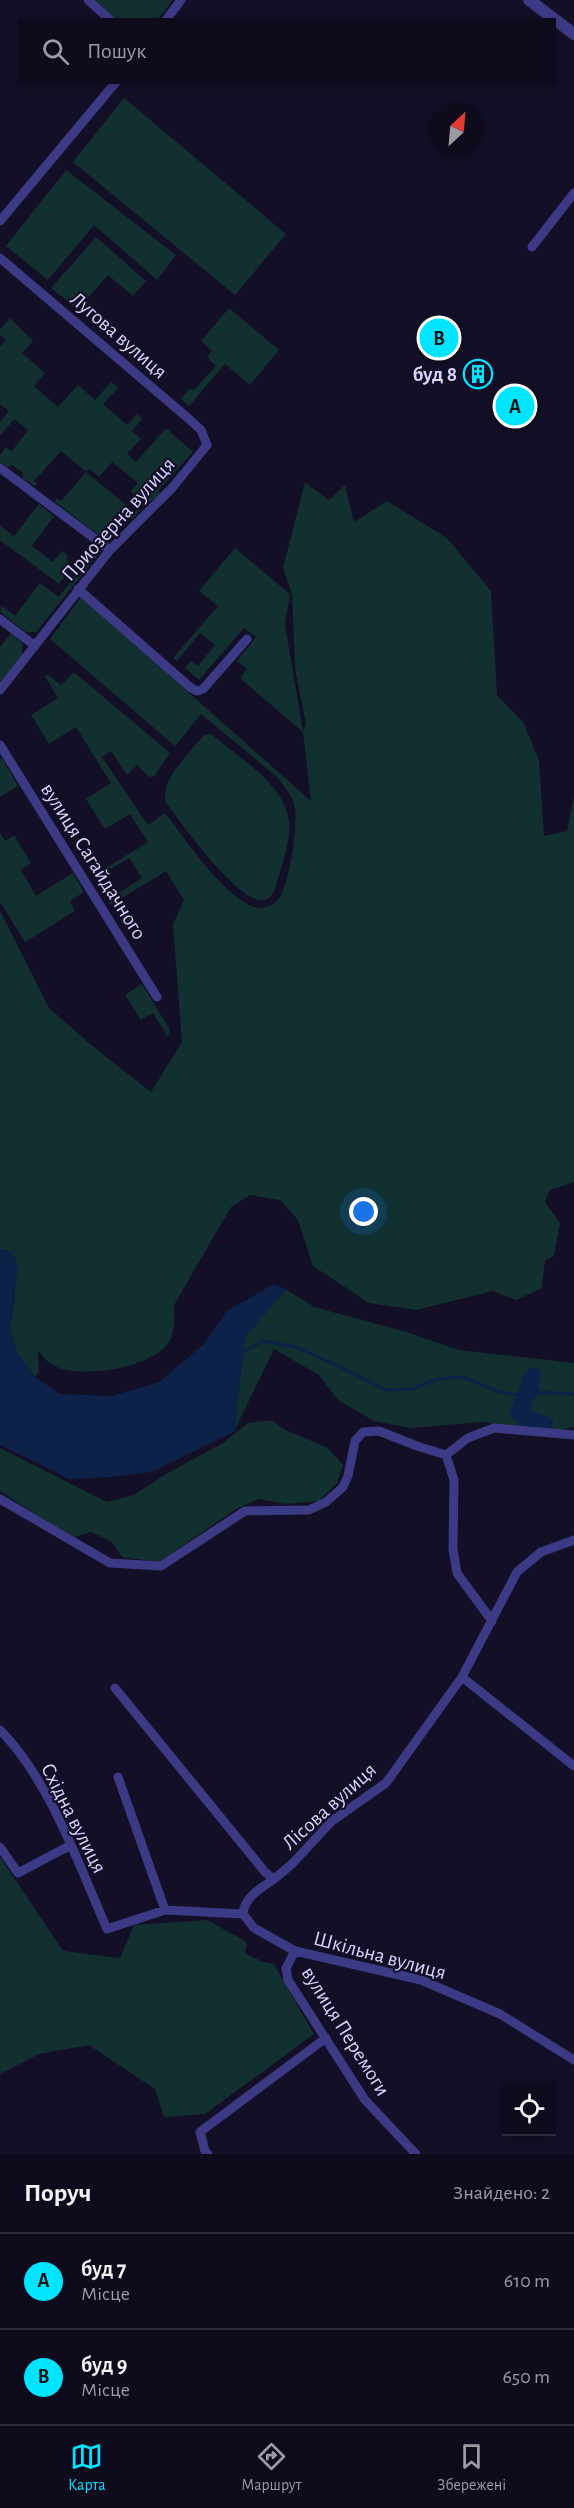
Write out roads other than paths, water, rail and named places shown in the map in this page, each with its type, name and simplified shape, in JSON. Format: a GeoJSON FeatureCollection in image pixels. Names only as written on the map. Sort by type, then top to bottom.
{"type":"FeatureCollection","features":[{"type":"Feature","properties":{"kind":"street"},"geometry":{"type":"LineString","coordinates":[[88,0],[108,18]]}},
{"type":"Feature","properties":{"kind":"street"},"geometry":{"type":"LineString","coordinates":[[168,18],[181,0]]}},
{"type":"Feature","properties":{"kind":"street"},"geometry":{"type":"LineString","coordinates":[[529,0],[553,18]]}},
{"type":"Feature","properties":{"kind":"street"},"geometry":{"type":"LineString","coordinates":[[556,20],[574,34]]}},
{"type":"Feature","properties":{"kind":"street"},"geometry":{"type":"LineString","coordinates":[[0,221],[114,84]]}},
{"type":"Feature","properties":{"kind":"street"},"geometry":{"type":"LineString","coordinates":[[532,247],[574,193]]}},
{"type":"Feature","properties":{"kind":"street","name":"Лугова вулиця"},"geometry":{"type":"LineString","coordinates":[[0,258],[189,419],[201,430],[207,445]]}},
{"type":"Feature","properties":{"kind":"street","name":"Приозерна вулиця"},"geometry":{"type":"LineString","coordinates":[[35,646],[110,550],[172,488],[207,445]]}},
{"type":"Feature","properties":{"kind":"street"},"geometry":{"type":"LineString","coordinates":[[0,468],[110,550]]}},
{"type":"Feature","properties":{"kind":"street"},"geometry":{"type":"LineString","coordinates":[[78,590],[190,688],[197,691],[203,689],[247,639]]}},
{"type":"Feature","properties":{"kind":"street"},"geometry":{"type":"LineString","coordinates":[[0,619],[35,646],[0,690]]}},
{"type":"Feature","properties":{"kind":"street","name":"вулиця Сагайдачного"},"geometry":{"type":"LineString","coordinates":[[0,745],[158,997]]}},
{"type":"Feature","properties":{"kind":"street"},"geometry":{"type":"LineString","coordinates":[[446,1455],[468,1438],[494,1428],[574,1435]]}},
{"type":"Feature","properties":{"kind":"street"},"geometry":{"type":"LineString","coordinates":[[0,1499],[110,1563],[161,1566],[245,1510],[309,1510],[326,1502],[343,1487],[348,1476],[355,1441],[363,1432],[379,1431],[446,1455]]}},
{"type":"Feature","properties":{"kind":"street"},"geometry":{"type":"LineString","coordinates":[[446,1455],[454,1480],[453,1549],[457,1573],[492,1621]]}},
{"type":"Feature","properties":{"kind":"street","name":"Лісова вулиця"},"geometry":{"type":"LineString","coordinates":[[116,1688],[265,1872],[274,1879],[292,1864],[332,1821],[386,1782],[462,1677],[517,1572],[541,1552],[574,1540]]}},
{"type":"Feature","properties":{"kind":"street"},"geometry":{"type":"LineString","coordinates":[[462,1677],[574,1766]]}},
{"type":"Feature","properties":{"kind":"street","name":"Східна вулиця"},"geometry":{"type":"LineString","coordinates":[[0,1730],[40,1784],[71,1845],[107,1929],[165,1910]]}},
{"type":"Feature","properties":{"kind":"street"},"geometry":{"type":"LineString","coordinates":[[118,1777],[165,1910],[243,1914],[244,1906],[250,1897],[274,1879]]}},
{"type":"Feature","properties":{"kind":"street"},"geometry":{"type":"LineString","coordinates":[[0,1847],[18,1873],[71,1845]]}},
{"type":"Feature","properties":{"kind":"street","name":"Шкільна вулиця"},"geometry":{"type":"LineString","coordinates":[[243,1914],[254,1928],[295,1950],[421,1980],[500,2014],[574,2060]]}},
{"type":"Feature","properties":{"kind":"street","name":"вулиця Перемоги"},"geometry":{"type":"LineString","coordinates":[[295,1950],[286,1968],[288,1980],[365,2100],[416,2154]]}},
{"type":"Feature","properties":{"kind":"street"},"geometry":{"type":"LineString","coordinates":[[208,2154],[200,2132],[326,2037]]}},
{"type":"Feature","properties":{"kind":"water"},"geometry":{"type":"Polygon","coordinates":[[[0,1249],[12,1252],[18,1266],[10,1329],[17,1352],[35,1377],[60,1394],[112,1396],[159,1382],[204,1344],[227,1311],[274,1284],[286,1289],[245,1337],[234,1432],[152,1472],[111,1477],[69,1479],[0,1445],[0,1249]]]}},
{"type":"Feature","properties":{"kind":"water"},"geometry":{"type":"Polygon","coordinates":[[[531,1367],[541,1370],[538,1394],[532,1401],[532,1411],[553,1419],[552,1429],[521,1426],[509,1415],[524,1374],[531,1367]]]}},
{"type":"Feature","properties":{"kind":"waterway"},"geometry":{"type":"LineString","coordinates":[[242,1353],[263,1341],[296,1347],[385,1390],[412,1389],[437,1379],[462,1377],[498,1391],[519,1396]]}},
{"type":"Feature","properties":{"kind":"waterway"},"geometry":{"type":"LineString","coordinates":[[534,1392],[574,1394]]}},
{"type":"Feature","properties":{"kind":"place","name":"буд 9"},"geometry":{"type":"Point","coordinates":[439,338]}},
{"type":"Feature","properties":{"kind":"place","name":"буд 8"},"geometry":{"type":"Point","coordinates":[478,374]}},
{"type":"Feature","properties":{"kind":"place","name":"буд 7"},"geometry":{"type":"Point","coordinates":[515,406]}}]}
